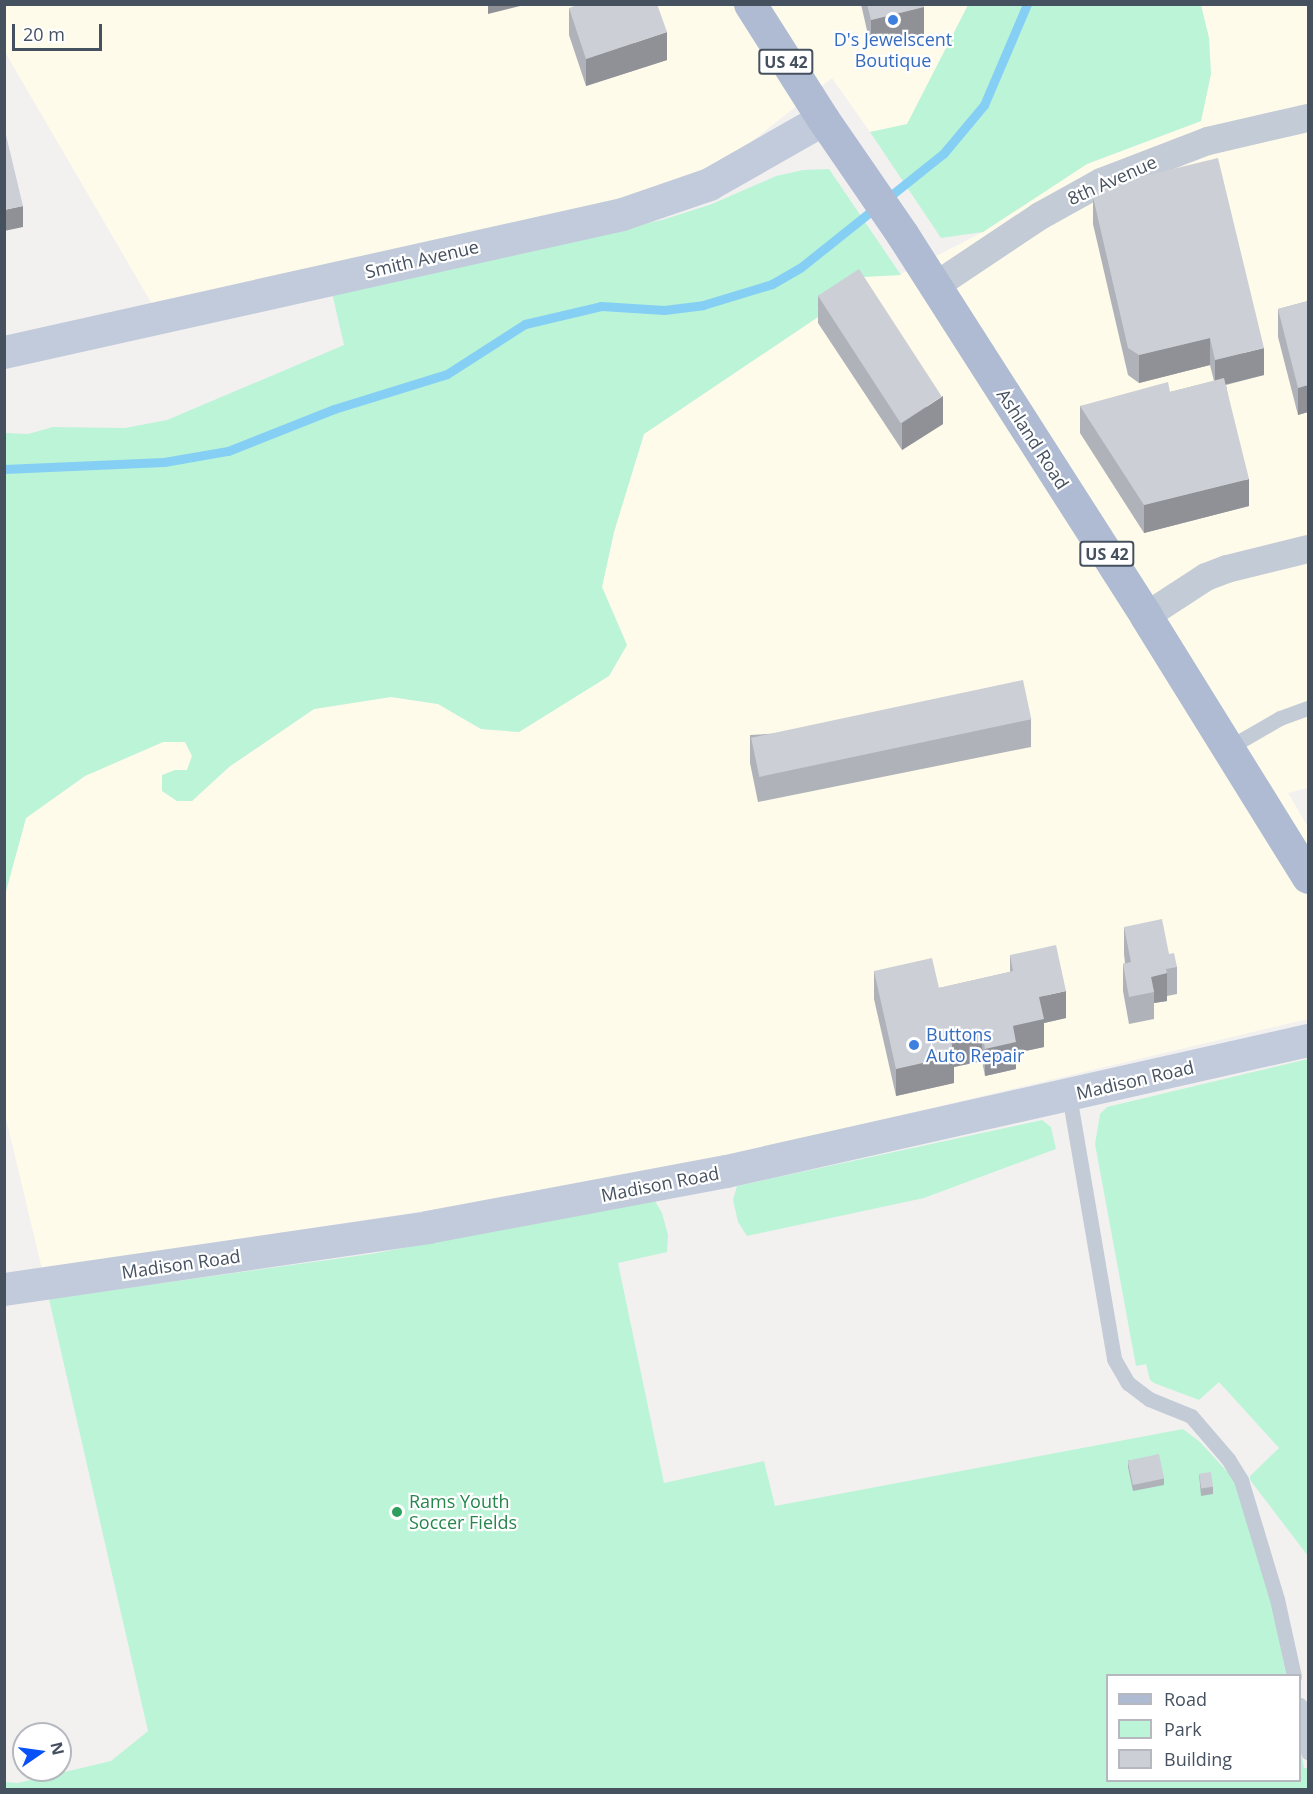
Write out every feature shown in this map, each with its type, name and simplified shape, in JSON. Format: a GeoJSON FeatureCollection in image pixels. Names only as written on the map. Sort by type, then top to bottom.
{"type":"FeatureCollection","features":[{"type":"Feature","properties":{"kind":"main road","name":"Ashland Road"},"geometry":{"type":"LineString","coordinates":[[750,4],[823,119],[902,234],[1146,616],[1308,877]]}},
{"type":"Feature","properties":{"kind":"street","name":"8th Avenue"},"geometry":{"type":"LineString","coordinates":[[935,286],[1040,216],[1101,182],[1208,141],[1308,118]]}},
{"type":"Feature","properties":{"kind":"street","name":"Smith Avenue"},"geometry":{"type":"LineString","coordinates":[[4,352],[622,214],[710,184],[823,119]]}},
{"type":"Feature","properties":{"kind":"street"},"geometry":{"type":"LineString","coordinates":[[1146,616],[1206,577],[1227,569],[1308,549]]}},
{"type":"Feature","properties":{"kind":"street","name":"Madison Road"},"geometry":{"type":"LineString","coordinates":[[4,1289],[427,1227],[726,1171],[1308,1040]]}},
{"type":"Feature","properties":{"kind":"lane"},"geometry":{"type":"LineString","coordinates":[[1228,747],[1280,718],[1308,708]]}},
{"type":"Feature","properties":{"kind":"lane"},"geometry":{"type":"LineString","coordinates":[[1069,1095],[1114,1359],[1128,1383],[1149,1399],[1191,1416],[1228,1460],[1241,1480],[1277,1599],[1294,1674]]}},
{"type":"Feature","properties":{"kind":"lane"},"geometry":{"type":"LineString","coordinates":[[1301,1715],[1308,1752]]}},
{"type":"Feature","properties":{"kind":"shaded area"},"geometry":{"type":"Polygon","coordinates":[[[4,5],[968,5],[907,125],[870,132],[832,78],[723,164],[615,200],[152,304],[5,52],[4,5]]]}},
{"type":"Feature","properties":{"kind":"shaded area"},"geometry":{"type":"Polygon","coordinates":[[[1201,5],[1308,5],[1308,788],[1288,793],[1308,827],[1308,1019],[715,1159],[470,1204],[42,1269],[4,1110],[5,895],[26,818],[85,776],[163,742],[185,742],[192,756],[187,770],[175,770],[192,801],[229,767],[314,709],[391,697],[438,704],[481,729],[519,732],[609,676],[627,645],[602,587],[614,532],[644,434],[821,315],[863,277],[901,274],[983,232],[1087,164],[1201,121],[1211,74],[1209,38],[1201,5]]]}},
{"type":"Feature","properties":{"kind":"green space"},"geometry":{"type":"Polygon","coordinates":[[[968,5],[1201,5],[1209,38],[1211,74],[1201,121],[1087,164],[983,232],[941,238],[870,132],[907,124],[968,5]]]}},
{"type":"Feature","properties":{"kind":"green space"},"geometry":{"type":"Polygon","coordinates":[[[829,169],[901,275],[863,277],[821,315],[644,434],[614,532],[602,587],[627,645],[609,676],[519,732],[481,729],[438,704],[391,697],[314,709],[229,767],[192,801],[177,801],[162,791],[162,775],[175,770],[187,770],[192,756],[185,742],[163,742],[85,776],[26,818],[5,895],[4,424],[6,433],[28,434],[53,427],[125,428],[167,420],[344,345],[332,293],[662,220],[712,204],[776,176],[803,170],[829,169]]]}},
{"type":"Feature","properties":{"kind":"green space"},"geometry":{"type":"Polygon","coordinates":[[[1308,1059],[1308,1556],[1250,1480],[1250,1476],[1279,1448],[1219,1382],[1199,1400],[1154,1383],[1150,1380],[1146,1364],[1136,1366],[1095,1144],[1100,1114],[1107,1107],[1308,1059]]]}},
{"type":"Feature","properties":{"kind":"green space"},"geometry":{"type":"Polygon","coordinates":[[[1042,1120],[1051,1127],[1056,1149],[924,1198],[747,1236],[738,1222],[733,1200],[737,1186],[1042,1120]]]}},
{"type":"Feature","properties":{"kind":"green space","name":"Rams Youth Soccer Fields"},"geometry":{"type":"Polygon","coordinates":[[[655,1201],[662,1213],[668,1235],[667,1252],[618,1263],[664,1483],[764,1461],[775,1506],[1183,1429],[1200,1442],[1233,1478],[1272,1602],[1286,1674],[1106,1674],[1106,1782],[1301,1782],[1301,1752],[1304,1768],[1308,1768],[1308,1790],[5,1790],[4,1782],[72,1782],[72,1770],[111,1761],[148,1731],[49,1299],[371,1254],[655,1201]]]}},
{"type":"Feature","properties":{"kind":"building"},"geometry":{"type":"Polygon","coordinates":[[[580,4],[657,4],[667,32],[586,59],[569,8],[580,4]]]}},
{"type":"Feature","properties":{"kind":"building"},"geometry":{"type":"Polygon","coordinates":[[[867,4],[924,4],[924,7],[871,20],[867,4]]]}},
{"type":"Feature","properties":{"kind":"building"},"geometry":{"type":"Polygon","coordinates":[[[4,135],[6,135],[23,206],[4,210],[4,135]]]}},
{"type":"Feature","properties":{"kind":"building"},"geometry":{"type":"Polygon","coordinates":[[[1218,158],[1264,348],[1215,360],[1210,338],[1139,355],[1128,348],[1093,197],[1098,187],[1218,158]]]}},
{"type":"Feature","properties":{"kind":"building"},"geometry":{"type":"Polygon","coordinates":[[[859,269],[942,396],[901,423],[818,296],[859,269]]]}},
{"type":"Feature","properties":{"kind":"building"},"geometry":{"type":"Polygon","coordinates":[[[1308,301],[1308,385],[1298,388],[1278,309],[1308,301]]]}},
{"type":"Feature","properties":{"kind":"building"},"geometry":{"type":"Polygon","coordinates":[[[1224,378],[1249,479],[1144,505],[1080,406],[1168,382],[1170,392],[1224,378]]]}},
{"type":"Feature","properties":{"kind":"building"},"geometry":{"type":"Polygon","coordinates":[[[1023,680],[1031,719],[759,777],[751,738],[1023,680]]]}},
{"type":"Feature","properties":{"kind":"building"},"geometry":{"type":"Polygon","coordinates":[[[1162,919],[1169,954],[1174,953],[1177,967],[1166,969],[1167,973],[1151,977],[1154,992],[1129,997],[1123,964],[1131,962],[1124,927],[1162,919]]]}},
{"type":"Feature","properties":{"kind":"building"},"geometry":{"type":"Polygon","coordinates":[[[1056,945],[1066,991],[1039,997],[1044,1019],[1013,1026],[1016,1042],[985,1049],[982,1033],[951,1040],[954,1056],[896,1069],[874,971],[932,958],[939,988],[1013,971],[1010,955],[1056,945]]]}},
{"type":"Feature","properties":{"kind":"building"},"geometry":{"type":"Polygon","coordinates":[[[1159,1454],[1164,1478],[1133,1485],[1128,1461],[1159,1454]]]}},
{"type":"Feature","properties":{"kind":"building"},"geometry":{"type":"Polygon","coordinates":[[[1211,1472],[1213,1487],[1201,1489],[1199,1474],[1211,1472]]]}},
{"type":"Feature","properties":{"kind":"waterway"},"geometry":{"type":"LineString","coordinates":[[4,469],[164,462],[228,451],[334,409],[447,374],[525,324],[601,306],[664,310],[703,305],[772,284],[800,268],[943,154],[984,105],[1027,4]]}},
{"type":"Feature","properties":{"kind":"place","name":"D's Jewelscent Boutique"},"geometry":{"type":"Point","coordinates":[893,20]}},
{"type":"Feature","properties":{"kind":"place","name":"Buttons Auto Repair"},"geometry":{"type":"Point","coordinates":[914,1045]}},
{"type":"Feature","properties":{"kind":"place","name":"Rams Youth Soccer Fields"},"geometry":{"type":"Point","coordinates":[397,1512]}}]}
